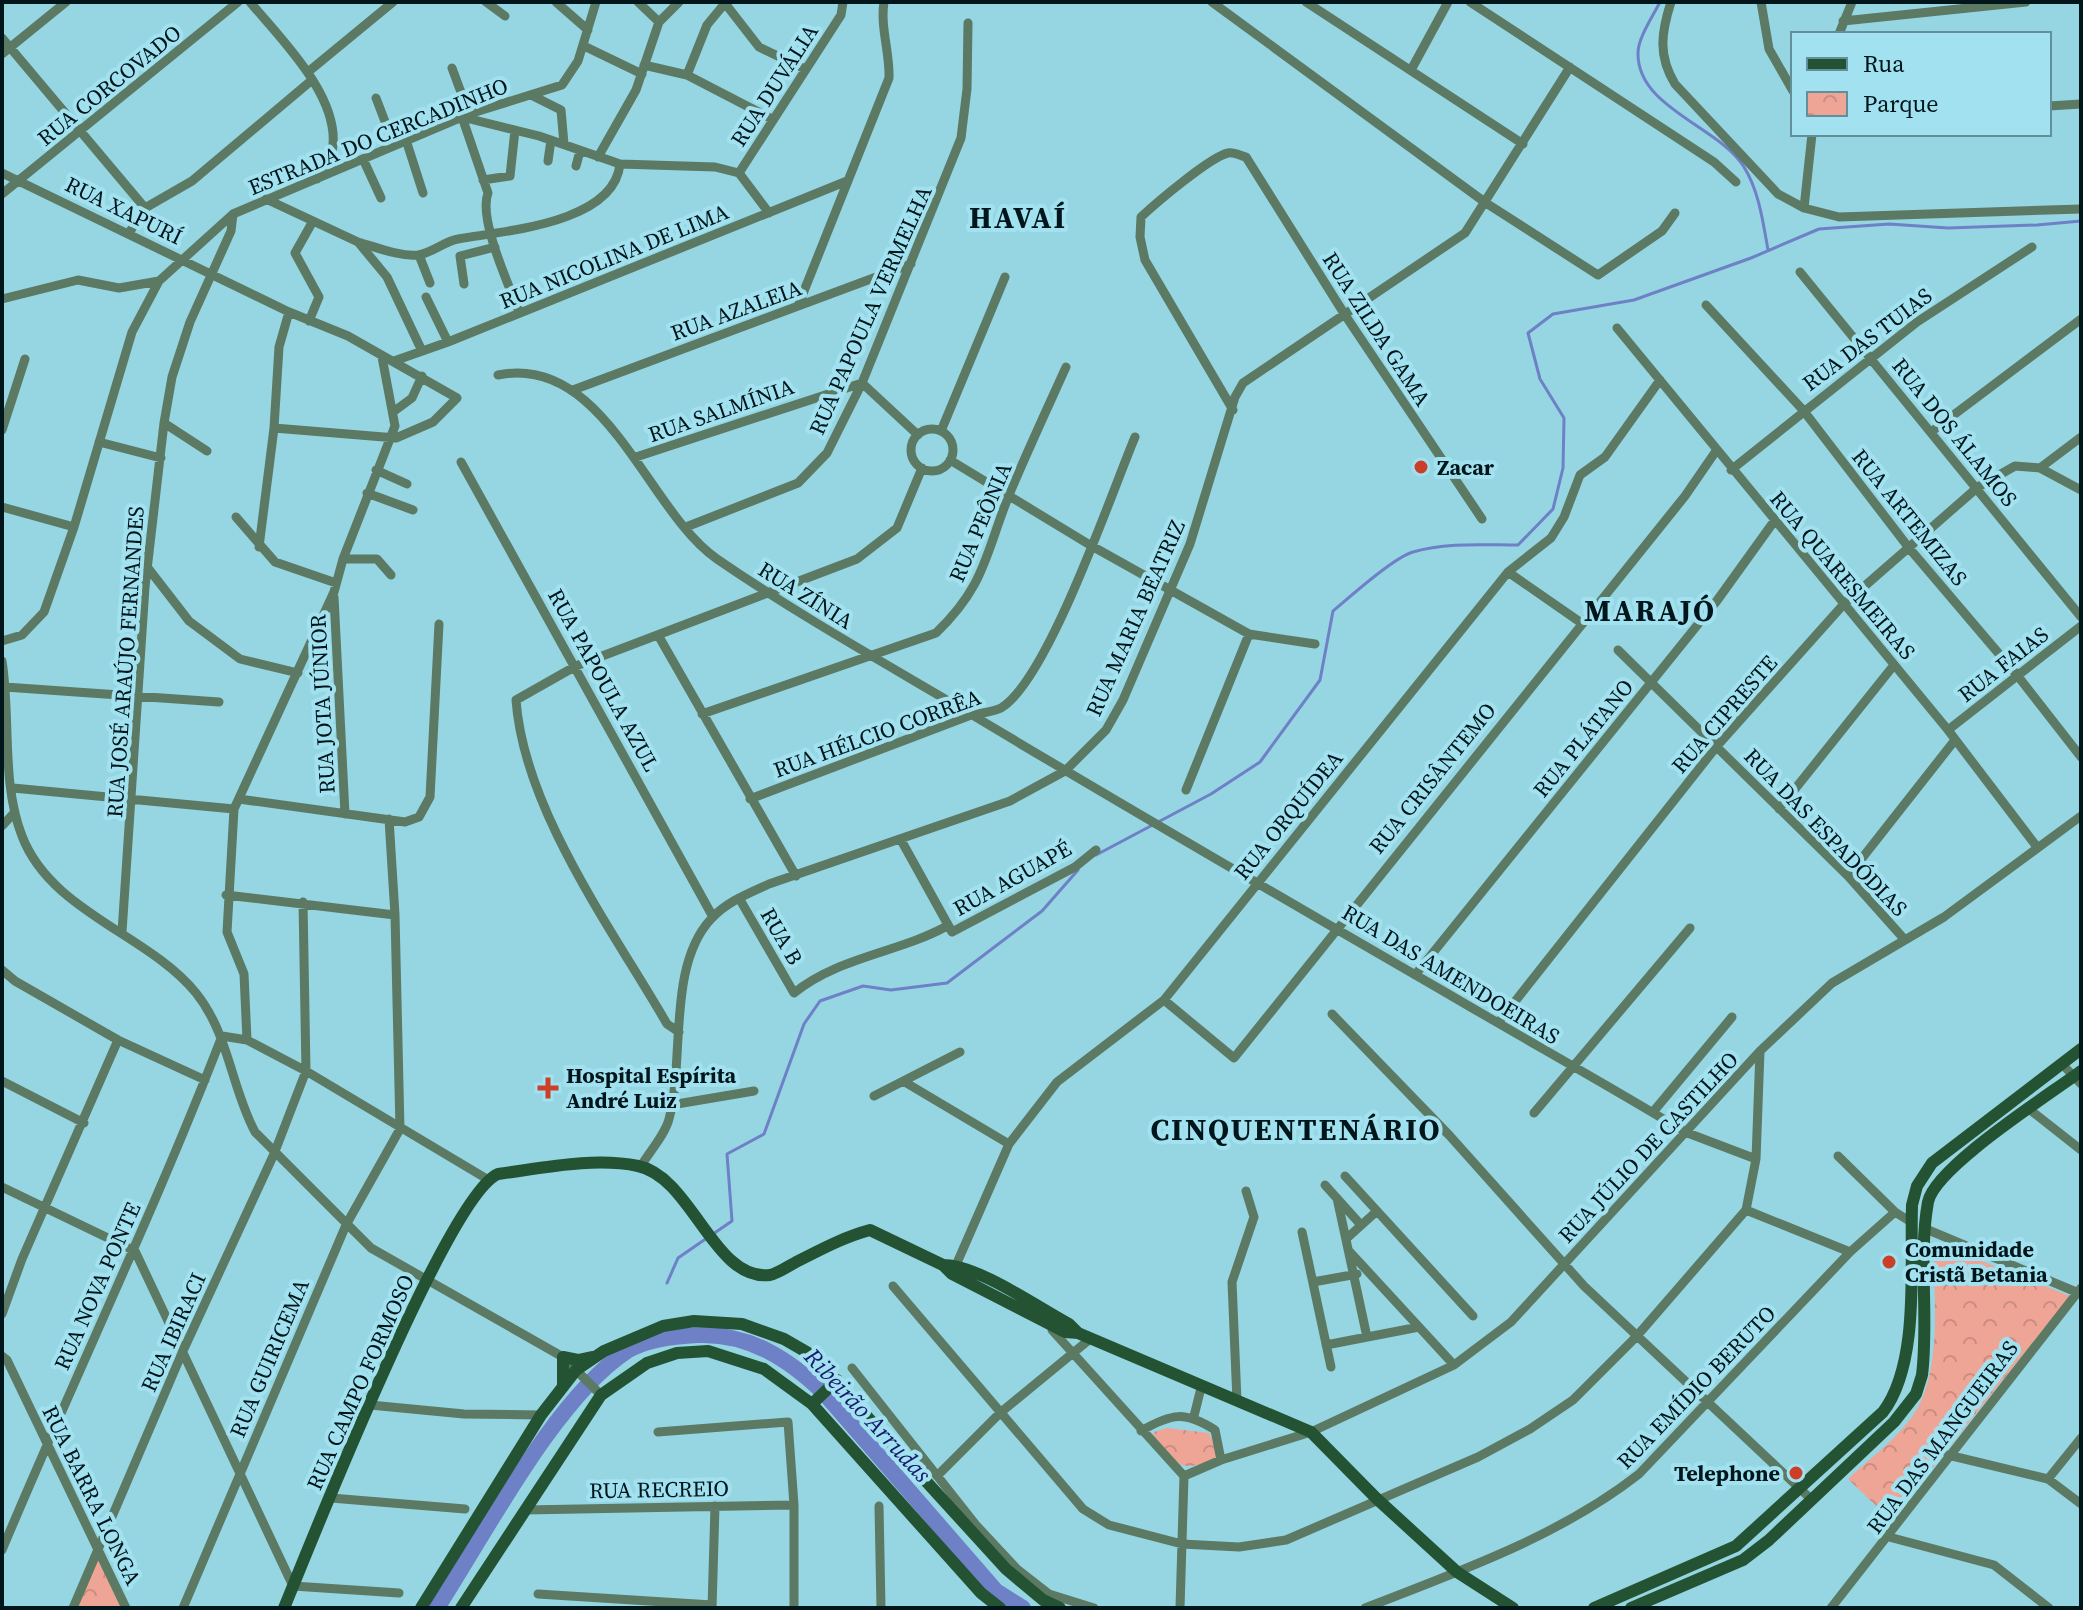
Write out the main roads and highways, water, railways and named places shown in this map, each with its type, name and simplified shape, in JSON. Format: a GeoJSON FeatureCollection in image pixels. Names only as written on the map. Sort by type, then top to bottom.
{"type":"FeatureCollection","features":[{"type":"Feature","properties":{"kind":"main road"},"geometry":{"type":"LineString","coordinates":[[1594,1608],[1736,1546],[1883,1412],[1899,1388],[1907,1355],[1911,1222],[1917,1186],[1932,1163],[2081,1049]]}},
{"type":"Feature","properties":{"kind":"main road"},"geometry":{"type":"LineString","coordinates":[[1631,1608],[1743,1560],[1894,1422],[1916,1394],[1925,1354],[1928,1200],[1945,1176],[2029,1109],[2078,1078]]}},
{"type":"Feature","properties":{"kind":"main road","name":"RUA CAMPO FORMOSO"},"geometry":{"type":"LineString","coordinates":[[284,1608],[427,1280],[487,1179],[582,1164],[641,1166],[675,1189],[738,1266],[756,1274],[771,1275],[847,1236],[870,1230],[950,1268]]}},
{"type":"Feature","properties":{"kind":"main road"},"geometry":{"type":"LineString","coordinates":[[950,1268],[1065,1332],[1084,1336],[1311,1432],[1376,1498],[1457,1572],[1513,1608]]}},
{"type":"Feature","properties":{"kind":"main road"},"geometry":{"type":"LineString","coordinates":[[950,1268],[1069,1324],[1084,1336]]}},
{"type":"Feature","properties":{"kind":"main road"},"geometry":{"type":"LineString","coordinates":[[562,1388],[566,1371],[563,1357],[578,1360],[596,1356],[631,1337],[663,1326],[694,1321],[742,1324],[784,1339],[810,1354],[1006,1569],[1043,1600],[1060,1608]]}},
{"type":"Feature","properties":{"kind":"main road"},"geometry":{"type":"LineString","coordinates":[[461,1608],[598,1392],[647,1363],[677,1353],[708,1351],[764,1369],[813,1403],[981,1593],[1000,1608]]}},
{"type":"Feature","properties":{"kind":"main road"},"geometry":{"type":"LineString","coordinates":[[421,1608],[541,1415],[562,1388],[596,1356]]}},
{"type":"Feature","properties":{"kind":"main road"},"geometry":{"type":"LineString","coordinates":[[813,1403],[836,1381]]}},
{"type":"Feature","properties":{"kind":"waterway"},"geometry":{"type":"LineString","coordinates":[[1660,2],[1639,47],[1641,72],[1665,103],[1717,140],[1744,167],[1757,196],[1768,250]]}},
{"type":"Feature","properties":{"kind":"waterway"},"geometry":{"type":"LineString","coordinates":[[1096,855],[1211,794],[1260,762],[1320,680],[1333,611],[1384,569],[1413,552],[1425,549],[1518,545],[1553,509],[1563,468],[1564,418],[1540,379],[1528,333],[1553,314],[1634,300],[1751,258],[1819,229],[1889,224],[1948,228],[2081,221]]}},
{"type":"Feature","properties":{"kind":"waterway"},"geometry":{"type":"LineString","coordinates":[[713,1234],[732,1221],[727,1154],[764,1134],[804,1024],[820,1001],[863,986],[891,990],[947,983],[1042,911],[1078,870]]}},
{"type":"Feature","properties":{"kind":"waterway"},"geometry":{"type":"LineString","coordinates":[[667,1283],[678,1258],[707,1238]]}},
{"type":"Feature","properties":{"kind":"waterway","name":"Ribeirão Arrudas"},"geometry":{"type":"LineString","coordinates":[[437,1608],[523,1469],[548,1433],[600,1373],[627,1351],[643,1344],[698,1335],[734,1338],[751,1344],[782,1359],[811,1381],[996,1591],[1023,1608]]}},
{"type":"Feature","properties":{"kind":"place","name":"Zacar"},"geometry":{"type":"Point","coordinates":[1421,467]}},
{"type":"Feature","properties":{"kind":"place","name":"Hospital Espírita André Luiz"},"geometry":{"type":"Point","coordinates":[548,1088]}},
{"type":"Feature","properties":{"kind":"place","name":"Comunidade Cristã Betania"},"geometry":{"type":"Point","coordinates":[1889,1262]}},
{"type":"Feature","properties":{"kind":"place","name":"Telephone"},"geometry":{"type":"Point","coordinates":[1796,1473]}},
{"type":"Feature","properties":{"kind":"district","name":"HAVAÍ"},"geometry":{"type":"Point","coordinates":[1018,217]}},
{"type":"Feature","properties":{"kind":"district","name":"MARAJÓ"},"geometry":{"type":"Point","coordinates":[1650,610]}},
{"type":"Feature","properties":{"kind":"district","name":"CINQUENTENÁRIO"},"geometry":{"type":"Point","coordinates":[1296,1129]}}]}
